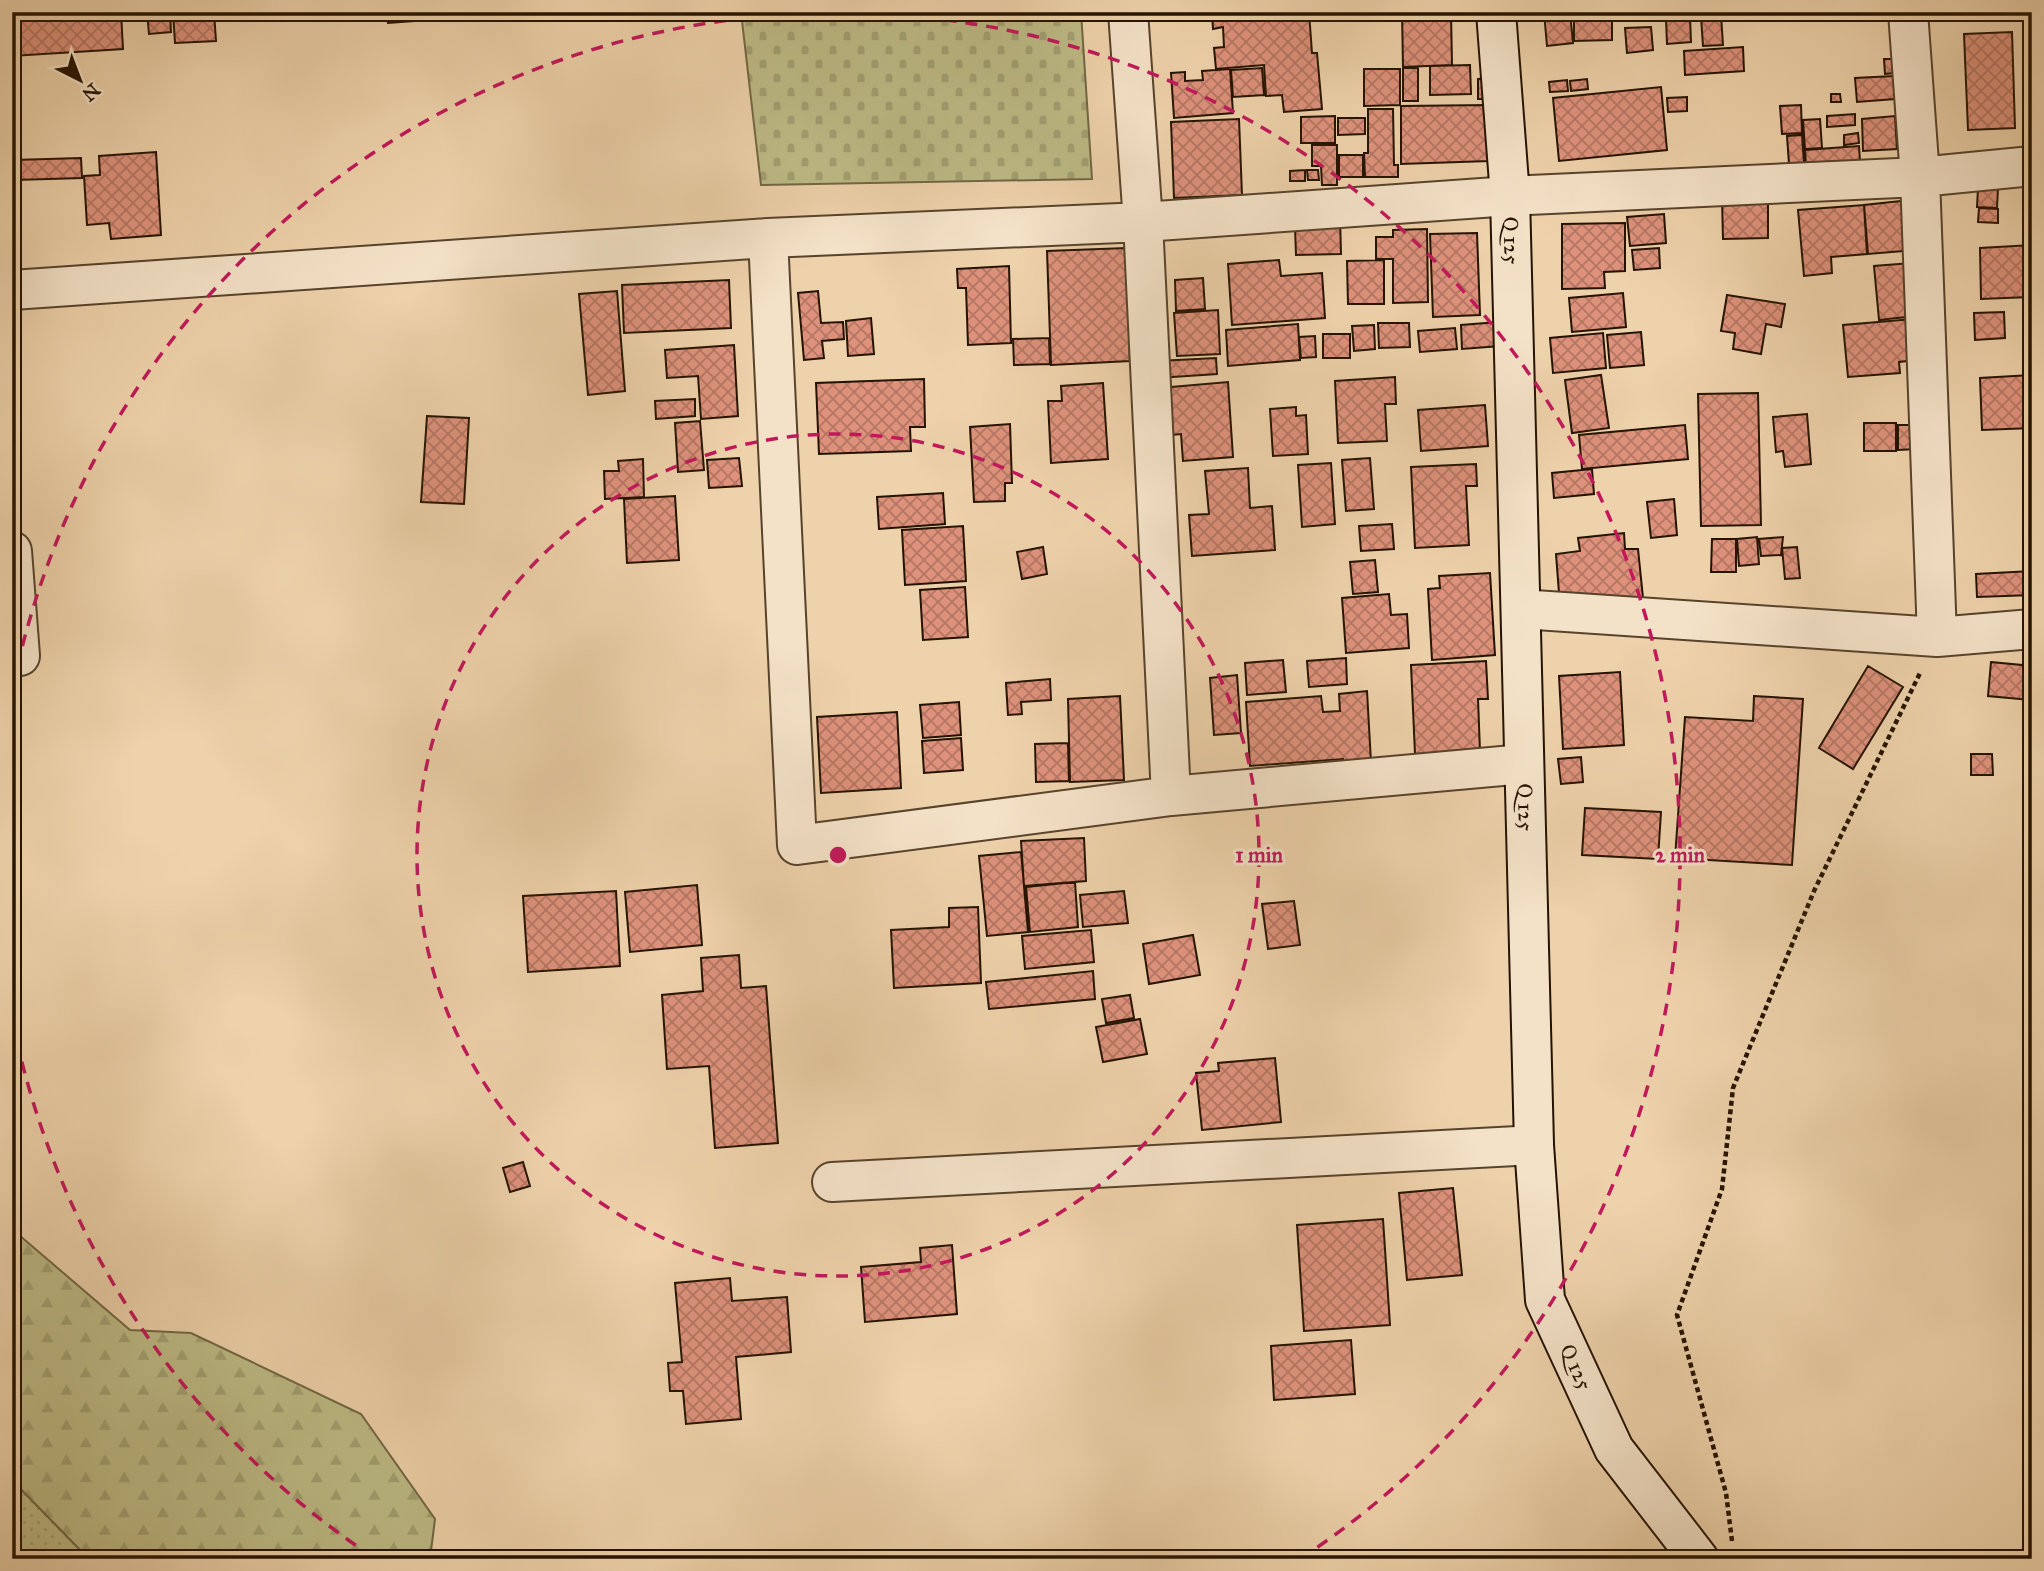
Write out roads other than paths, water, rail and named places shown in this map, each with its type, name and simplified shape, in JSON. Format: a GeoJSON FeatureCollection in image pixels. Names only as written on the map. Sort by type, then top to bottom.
{"type":"FeatureCollection","features":[{"type":"Feature","properties":{"kind":"street"},"geometry":{"type":"LineString","coordinates":[[1128,12],[1143,222],[1171,796]]}},
{"type":"Feature","properties":{"kind":"street","name":"Q 125"},"geometry":{"type":"LineString","coordinates":[[1496,12],[1510,196],[1534,1145],[1545,1300],[1614,1449],[1716,1552]]}},
{"type":"Feature","properties":{"kind":"street"},"geometry":{"type":"LineString","coordinates":[[1908,12],[1920,177],[1937,637]]}},
{"type":"Feature","properties":{"kind":"street"},"geometry":{"type":"LineString","coordinates":[[12,289],[768,238],[1143,222],[1510,196],[1920,177],[2032,166]]}},
{"type":"Feature","properties":{"kind":"street"},"geometry":{"type":"LineString","coordinates":[[768,238],[797,845],[1171,796],[1524,764]]}},
{"type":"Feature","properties":{"kind":"street"},"geometry":{"type":"LineString","coordinates":[[12,551],[20,656],[12,656]]}},
{"type":"Feature","properties":{"kind":"street"},"geometry":{"type":"LineString","coordinates":[[1521,609],[1937,637],[2032,629]]}},
{"type":"Feature","properties":{"kind":"street"},"geometry":{"type":"LineString","coordinates":[[832,1182],[1534,1145]]}}]}
